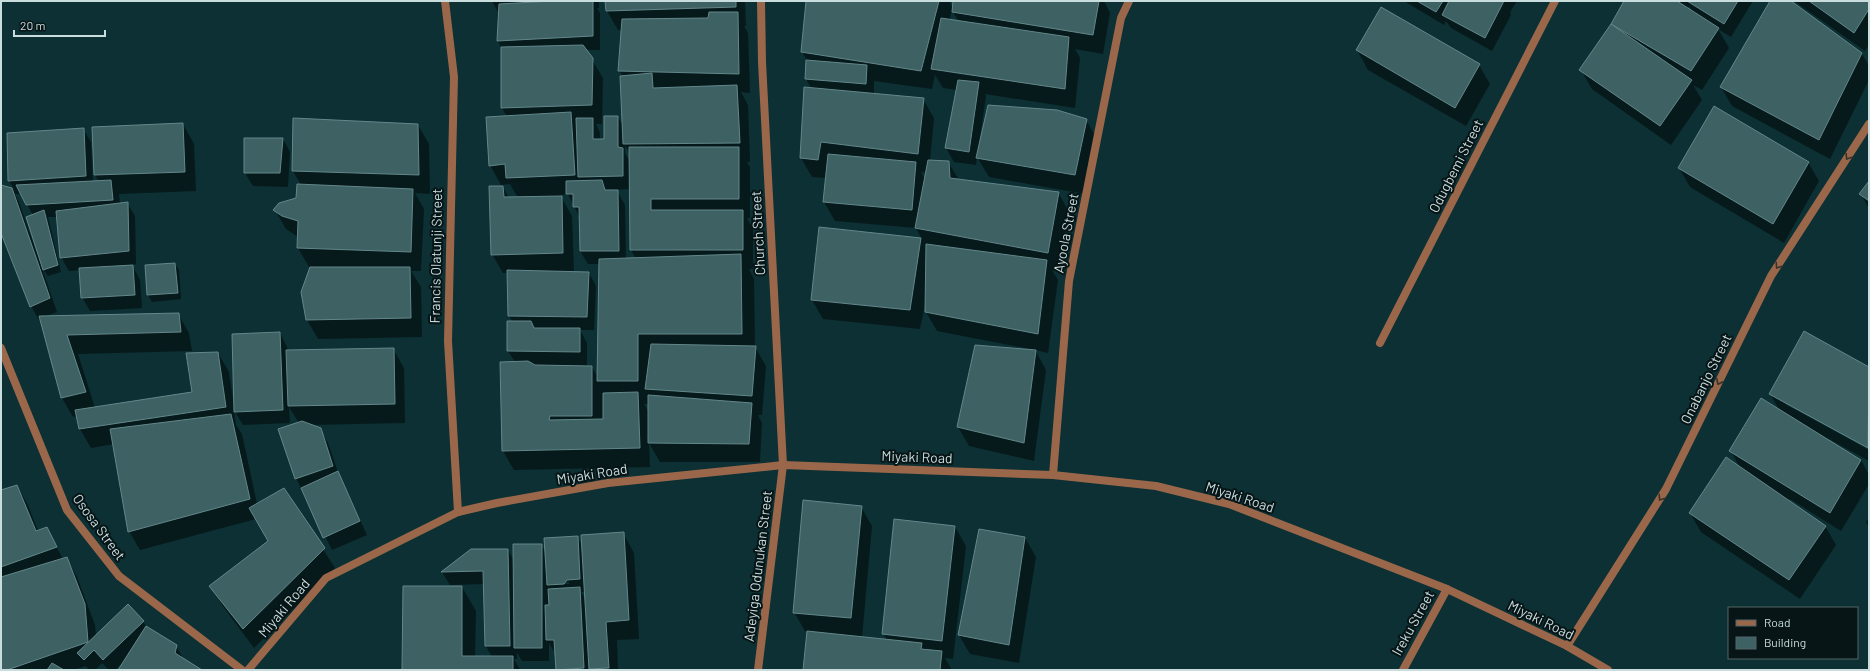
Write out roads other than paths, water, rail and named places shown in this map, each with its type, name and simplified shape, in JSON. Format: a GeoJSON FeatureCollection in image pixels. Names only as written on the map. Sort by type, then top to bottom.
{"type":"FeatureCollection","features":[{"type":"Feature","properties":{"kind":"street","name":"Francis Olatunji Street"},"geometry":{"type":"LineString","coordinates":[[445,1],[454,77],[448,342],[458,512]]}},
{"type":"Feature","properties":{"kind":"street","name":"Church Street"},"geometry":{"type":"LineString","coordinates":[[761,1],[762,62],[783,465]]}},
{"type":"Feature","properties":{"kind":"street","name":"Ayoola Street"},"geometry":{"type":"LineString","coordinates":[[1053,474],[1069,281],[1121,18],[1128,1]]}},
{"type":"Feature","properties":{"kind":"street","name":"Odugbemi Street"},"geometry":{"type":"LineString","coordinates":[[1380,343],[1555,1]]}},
{"type":"Feature","properties":{"kind":"street","name":"Onabanjo Street"},"geometry":{"type":"LineString","coordinates":[[1568,646],[1666,489],[1771,276],[1869,124]]}},
{"type":"Feature","properties":{"kind":"street","name":"Ososa Street"},"geometry":{"type":"LineString","coordinates":[[1,348],[67,510],[119,576],[242,670]]}},
{"type":"Feature","properties":{"kind":"street","name":"Miyaki Road"},"geometry":{"type":"LineString","coordinates":[[248,670],[326,578],[458,512],[497,503],[608,483],[783,465],[951,472],[1053,474],[1156,486],[1229,504],[1447,589],[1568,646],[1608,670]]}},
{"type":"Feature","properties":{"kind":"street","name":"Adeyiga Odunukan Street"},"geometry":{"type":"LineString","coordinates":[[758,670],[783,465]]}},
{"type":"Feature","properties":{"kind":"street","name":"Ireku Street"},"geometry":{"type":"LineString","coordinates":[[1403,670],[1447,589]]}}]}
